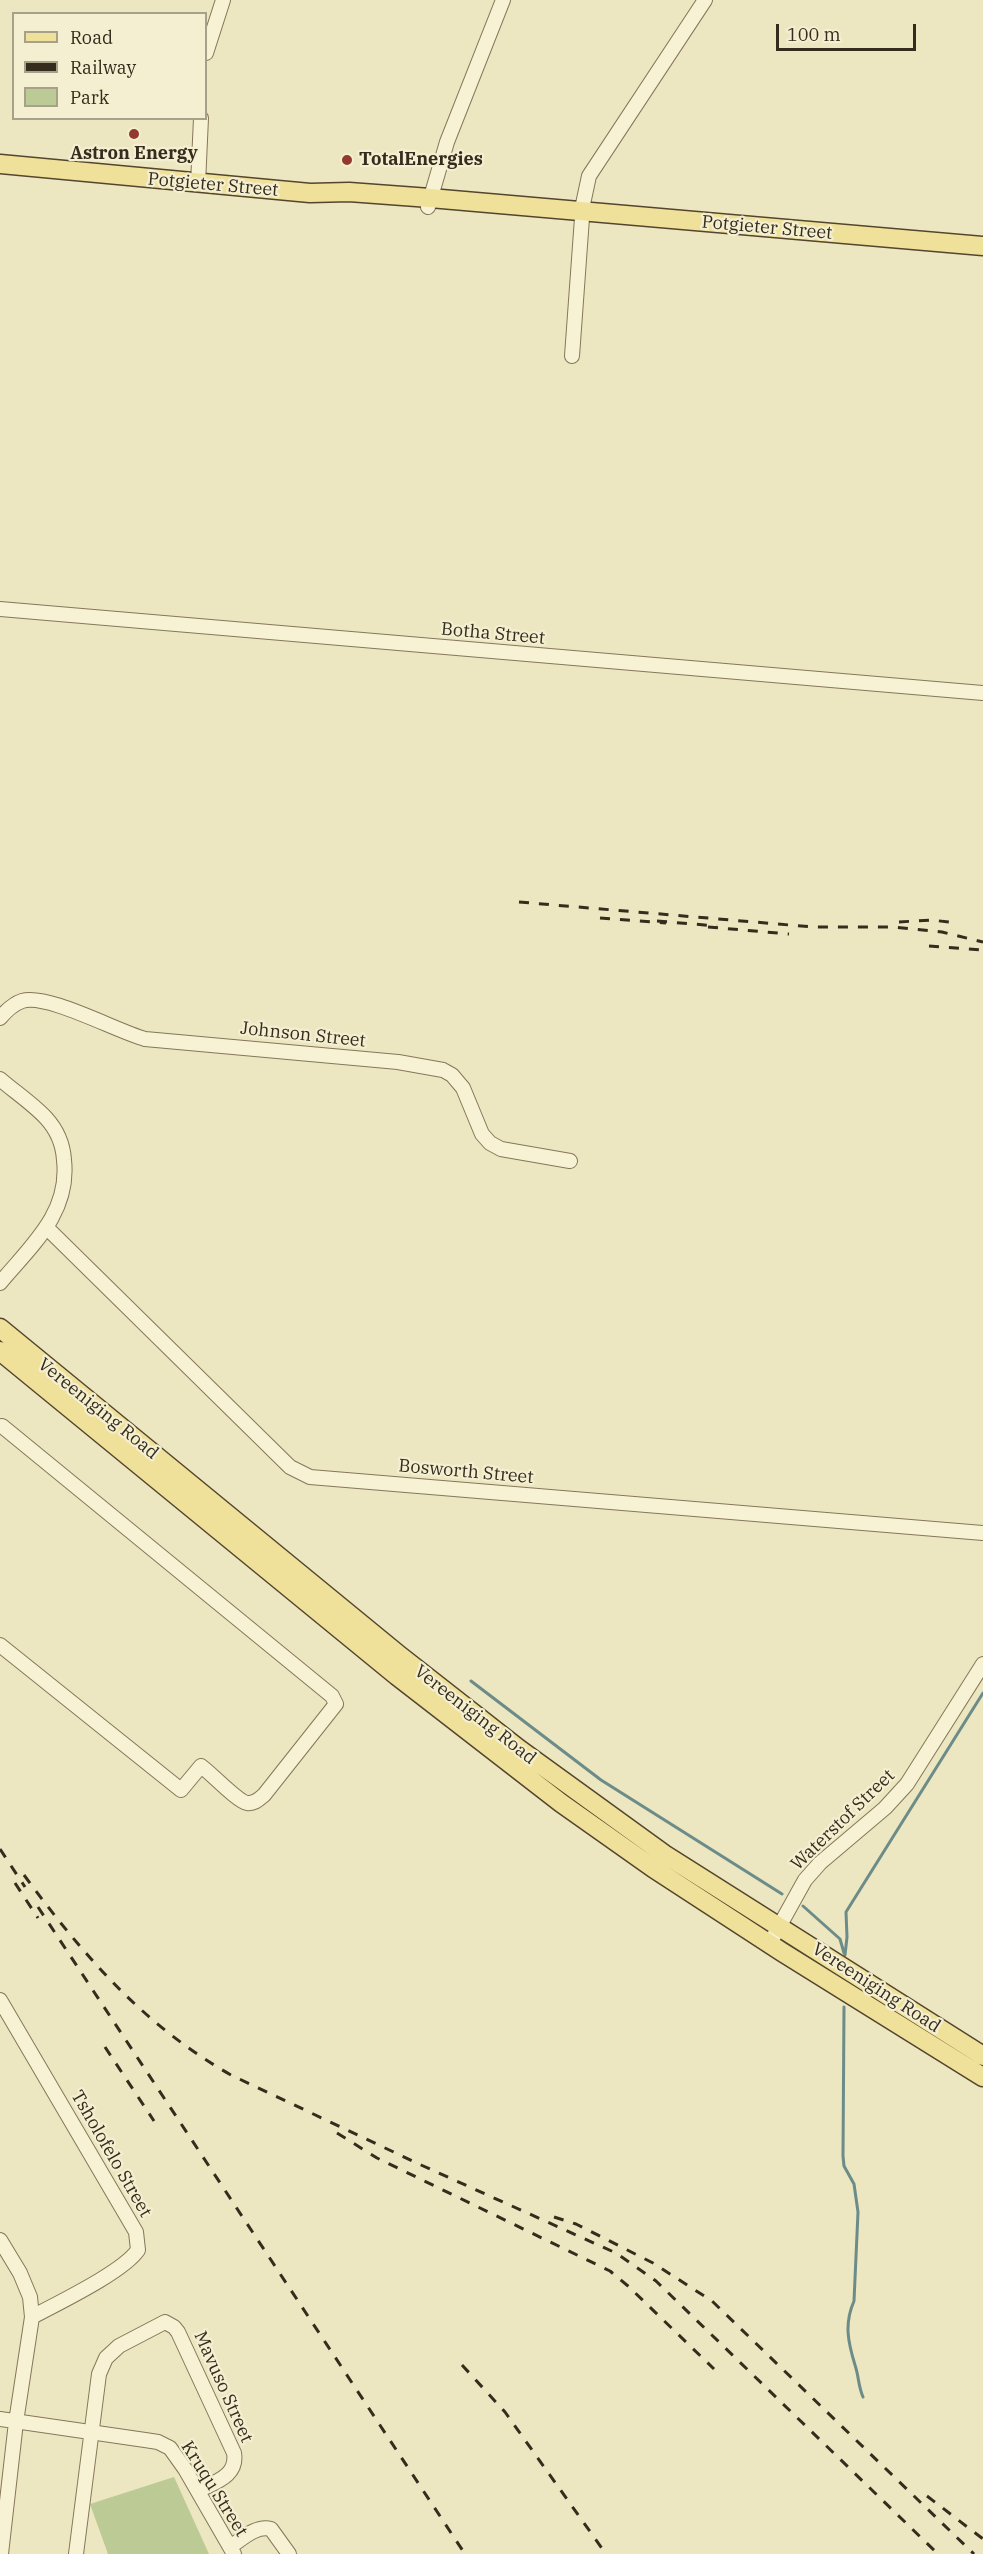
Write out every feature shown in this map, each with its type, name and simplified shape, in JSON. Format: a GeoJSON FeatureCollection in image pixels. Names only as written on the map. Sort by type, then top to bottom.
{"type":"FeatureCollection","features":[{"type":"Feature","properties":{"kind":"main road","name":"Potgieter Street"},"geometry":{"type":"LineString","coordinates":[[0,164],[319,194],[349,200],[534,206],[584,213],[983,246]]}},
{"type":"Feature","properties":{"kind":"main road","name":"Vereeniging Road"},"geometry":{"type":"LineString","coordinates":[[0,1328],[466,1709],[664,1854],[983,2056]]}},
{"type":"Feature","properties":{"kind":"main road","name":"Vereeniging Road"},"geometry":{"type":"LineString","coordinates":[[0,1351],[498,1756],[653,1868],[983,2077]]}},
{"type":"Feature","properties":{"kind":"street"},"geometry":{"type":"LineString","coordinates":[[207,50],[223,0]]}},
{"type":"Feature","properties":{"kind":"street"},"geometry":{"type":"LineString","coordinates":[[429,202],[447,142],[503,0]]}},
{"type":"Feature","properties":{"kind":"street"},"geometry":{"type":"LineString","coordinates":[[572,356],[584,195],[593,168],[705,0]]}},
{"type":"Feature","properties":{"kind":"street"},"geometry":{"type":"LineString","coordinates":[[198,184],[201,120]]}},
{"type":"Feature","properties":{"kind":"street","name":"Botha Street"},"geometry":{"type":"LineString","coordinates":[[0,609],[983,693]]}},
{"type":"Feature","properties":{"kind":"street","name":"Johnson Street"},"geometry":{"type":"LineString","coordinates":[[0,1018],[16,1004],[33,999],[47,1002],[126,1034],[145,1039],[398,1062],[443,1070],[452,1075],[463,1088],[482,1134],[490,1143],[501,1149],[570,1161]]}},
{"type":"Feature","properties":{"kind":"street"},"geometry":{"type":"LineString","coordinates":[[0,1079],[54,1128],[63,1151],[66,1173],[63,1197],[46,1227],[0,1283]]}},
{"type":"Feature","properties":{"kind":"street","name":"Bosworth Street"},"geometry":{"type":"LineString","coordinates":[[46,1227],[290,1467],[310,1477],[983,1533]]}},
{"type":"Feature","properties":{"kind":"street"},"geometry":{"type":"LineString","coordinates":[[0,1645],[181,1790],[201,1766],[247,1803],[255,1802],[264,1795],[336,1704],[332,1696],[2,1426]]}},
{"type":"Feature","properties":{"kind":"street","name":"Waterstof Street"},"geometry":{"type":"LineString","coordinates":[[770,1943],[805,1880],[820,1863],[885,1808],[907,1784],[983,1664]]}},
{"type":"Feature","properties":{"kind":"street","name":"Tsholofelo Street"},"geometry":{"type":"LineString","coordinates":[[0,2000],[138,2240],[138,2250],[125,2263],[72,2296],[32,2317]]}},
{"type":"Feature","properties":{"kind":"street"},"geometry":{"type":"LineString","coordinates":[[0,2240],[20,2273],[30,2298],[32,2317],[4,2500],[1,2554]]}},
{"type":"Feature","properties":{"kind":"street","name":"Mavuso Street"},"geometry":{"type":"LineString","coordinates":[[92,2432],[99,2374],[106,2358],[135,2336],[159,2324],[170,2324],[178,2332],[234,2453],[236,2463],[224,2478],[198,2491]]}},
{"type":"Feature","properties":{"kind":"street","name":"Kruqu Street"},"geometry":{"type":"LineString","coordinates":[[0,2419],[158,2442],[170,2448],[198,2491],[232,2551]]}},
{"type":"Feature","properties":{"kind":"street"},"geometry":{"type":"LineString","coordinates":[[76,2554],[92,2432]]}},
{"type":"Feature","properties":{"kind":"street"},"geometry":{"type":"LineString","coordinates":[[232,2551],[257,2530],[267,2528],[271,2529],[289,2554]]}},
{"type":"Feature","properties":{"kind":"green space"},"geometry":{"type":"Polygon","coordinates":[[[174,2477],[209,2554],[108,2554],[90,2504],[174,2477]]]}},
{"type":"Feature","properties":{"kind":"waterway"},"geometry":{"type":"LineString","coordinates":[[471,1681],[601,1780],[782,1894]]}},
{"type":"Feature","properties":{"kind":"waterway"},"geometry":{"type":"LineString","coordinates":[[845,1955],[846,1912],[983,1693]]}},
{"type":"Feature","properties":{"kind":"waterway"},"geometry":{"type":"LineString","coordinates":[[803,1906],[840,1939],[844,1953]]}},
{"type":"Feature","properties":{"kind":"waterway"},"geometry":{"type":"LineString","coordinates":[[844,2007],[843,2156],[844,2166],[854,2184],[858,2212],[854,2301],[849,2317],[848,2333],[863,2397]]}},
{"type":"Feature","properties":{"kind":"railway"},"geometry":{"type":"LineString","coordinates":[[519,902],[813,927],[892,927],[942,932],[983,942]]}},
{"type":"Feature","properties":{"kind":"railway"},"geometry":{"type":"LineString","coordinates":[[600,918],[666,923]]}},
{"type":"Feature","properties":{"kind":"railway"},"geometry":{"type":"LineString","coordinates":[[899,922],[931,920],[958,923]]}},
{"type":"Feature","properties":{"kind":"railway"},"geometry":{"type":"LineString","coordinates":[[657,921],[717,926]]}},
{"type":"Feature","properties":{"kind":"railway"},"geometry":{"type":"LineString","coordinates":[[708,927],[789,934]]}},
{"type":"Feature","properties":{"kind":"railway"},"geometry":{"type":"LineString","coordinates":[[929,946],[983,950]]}},
{"type":"Feature","properties":{"kind":"railway"},"geometry":{"type":"LineString","coordinates":[[0,1849],[25,1887]]}},
{"type":"Feature","properties":{"kind":"railway"},"geometry":{"type":"LineString","coordinates":[[24,1875],[69,1933],[117,1986],[142,2011],[199,2055],[231,2075],[421,2165],[616,2253],[656,2281],[938,2554]]}},
{"type":"Feature","properties":{"kind":"railway"},"geometry":{"type":"LineString","coordinates":[[15,1883],[38,1918]]}},
{"type":"Feature","properties":{"kind":"railway"},"geometry":{"type":"LineString","coordinates":[[38,1907],[465,2554]]}},
{"type":"Feature","properties":{"kind":"railway"},"geometry":{"type":"LineString","coordinates":[[105,2047],[154,2121]]}},
{"type":"Feature","properties":{"kind":"railway"},"geometry":{"type":"LineString","coordinates":[[337,2133],[377,2158],[610,2271],[714,2369]]}},
{"type":"Feature","properties":{"kind":"railway"},"geometry":{"type":"LineString","coordinates":[[554,2217],[576,2224],[653,2263],[712,2301],[974,2554]]}},
{"type":"Feature","properties":{"kind":"railway"},"geometry":{"type":"LineString","coordinates":[[462,2365],[505,2412],[606,2554]]}},
{"type":"Feature","properties":{"kind":"railway"},"geometry":{"type":"LineString","coordinates":[[927,2496],[983,2539]]}},
{"type":"Feature","properties":{"kind":"place","name":"Astron Energy"},"geometry":{"type":"Point","coordinates":[134,134]}},
{"type":"Feature","properties":{"kind":"place","name":"TotalEnergies"},"geometry":{"type":"Point","coordinates":[347,160]}}]}
